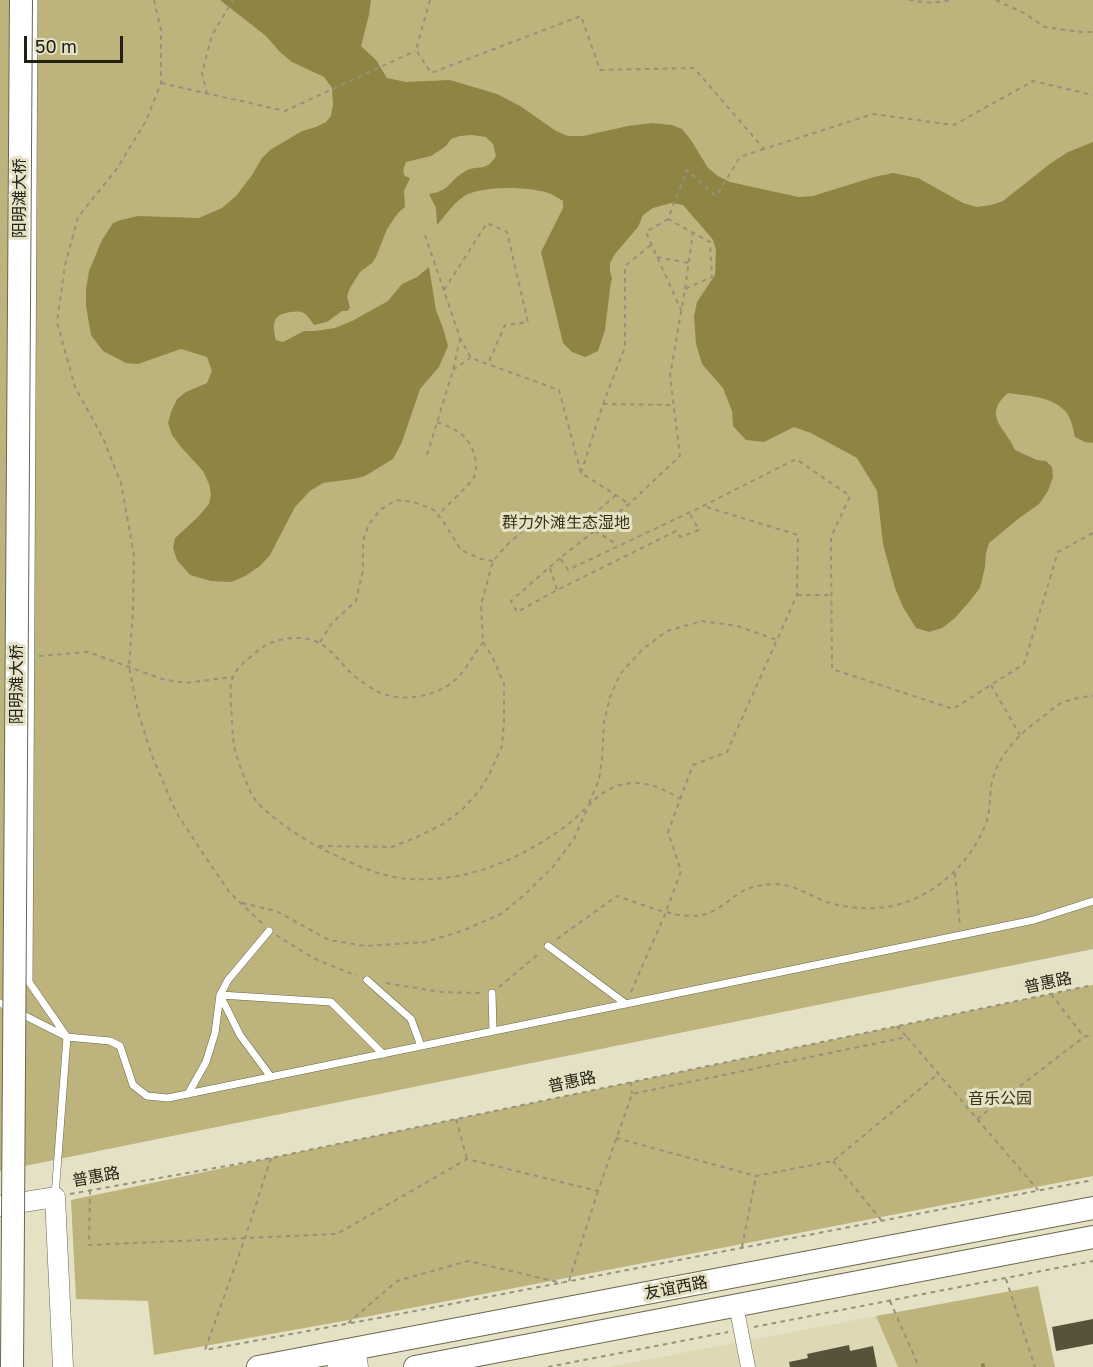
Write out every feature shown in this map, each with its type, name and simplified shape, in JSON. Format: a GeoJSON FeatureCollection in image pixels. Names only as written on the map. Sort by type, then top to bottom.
{"type":"FeatureCollection","features":[{"type":"Feature","properties":{"kind":"main road","name":"阳明滩大桥"},"geometry":{"type":"LineString","coordinates":[[12,1367],[21,0]]}},
{"type":"Feature","properties":{"kind":"main road"},"geometry":{"type":"LineString","coordinates":[[0,1206],[55,1197],[63,1367]]}},
{"type":"Feature","properties":{"kind":"main road","name":"友谊西路"},"geometry":{"type":"LineString","coordinates":[[258,1367],[347,1359],[1093,1208]]}},
{"type":"Feature","properties":{"kind":"main road","name":"友谊西路"},"geometry":{"type":"LineString","coordinates":[[415,1367],[1093,1237]]}},
{"type":"Feature","properties":{"kind":"street"},"geometry":{"type":"LineString","coordinates":[[736,1305],[748,1367]]}},
{"type":"Feature","properties":{"kind":"lane"},"geometry":{"type":"LineString","coordinates":[[34,0],[28,982],[67,1037],[55,1197]]}},
{"type":"Feature","properties":{"kind":"lane"},"geometry":{"type":"LineString","coordinates":[[0,1003],[67,1037],[110,1041],[120,1046],[133,1086],[147,1096],[168,1098],[1034,920],[1093,901]]}},
{"type":"Feature","properties":{"kind":"lane"},"geometry":{"type":"LineString","coordinates":[[188,1094],[206,1062],[215,1033],[220,995],[228,980],[269,930]]}},
{"type":"Feature","properties":{"kind":"lane"},"geometry":{"type":"LineString","coordinates":[[548,946],[626,1004]]}},
{"type":"Feature","properties":{"kind":"lane"},"geometry":{"type":"LineString","coordinates":[[367,980],[411,1019],[421,1046]]}},
{"type":"Feature","properties":{"kind":"lane"},"geometry":{"type":"LineString","coordinates":[[492,993],[493,1032]]}},
{"type":"Feature","properties":{"kind":"lane"},"geometry":{"type":"LineString","coordinates":[[220,995],[331,1002],[383,1054]]}},
{"type":"Feature","properties":{"kind":"lane"},"geometry":{"type":"LineString","coordinates":[[220,995],[240,1035],[271,1077]]}},
{"type":"Feature","properties":{"kind":"path"},"geometry":{"type":"LineString","coordinates":[[154,0],[161,30],[161,83],[146,121],[134,141],[116,170],[78,217],[65,266],[57,322],[75,387],[103,438],[121,483],[134,555],[129,667],[138,712],[152,756],[176,812],[230,893],[269,930],[313,958],[367,980],[441,992],[492,993],[548,946],[617,896],[666,912],[688,916],[707,914],[746,889],[758,885],[782,884],[835,904],[878,908],[892,906],[922,895],[947,880],[971,852],[987,820],[992,782],[997,769],[1020,735],[1053,708],[1064,702],[1093,696]]}},
{"type":"Feature","properties":{"kind":"path"},"geometry":{"type":"LineString","coordinates":[[207,94],[202,73],[212,35],[233,0]]}},
{"type":"Feature","properties":{"kind":"path"},"geometry":{"type":"LineString","coordinates":[[430,0],[416,50],[431,73],[581,16],[600,70],[694,68],[764,149]]}},
{"type":"Feature","properties":{"kind":"path"},"geometry":{"type":"LineString","coordinates":[[909,0],[932,3],[951,0]]}},
{"type":"Feature","properties":{"kind":"path"},"geometry":{"type":"LineString","coordinates":[[996,0],[1024,13],[1045,27],[1093,32]]}},
{"type":"Feature","properties":{"kind":"path"},"geometry":{"type":"LineString","coordinates":[[161,83],[285,111],[416,50]]}},
{"type":"Feature","properties":{"kind":"path"},"geometry":{"type":"LineString","coordinates":[[681,312],[646,232],[669,219],[687,170],[716,196],[740,158],[873,114],[954,125],[1034,81],[1093,95]]}},
{"type":"Feature","properties":{"kind":"path"},"geometry":{"type":"LineString","coordinates":[[669,219],[710,242],[712,277],[685,289]]}},
{"type":"Feature","properties":{"kind":"path"},"geometry":{"type":"LineString","coordinates":[[444,290],[487,223],[507,232],[528,322],[505,325],[488,364]]}},
{"type":"Feature","properties":{"kind":"path"},"geometry":{"type":"LineString","coordinates":[[689,512],[699,530],[680,537],[676,531],[517,612],[511,601],[560,558],[629,504],[680,456],[670,376],[693,232]]}},
{"type":"Feature","properties":{"kind":"path"},"geometry":{"type":"LineString","coordinates":[[425,235],[460,338],[471,358],[559,390],[581,473],[629,504]]}},
{"type":"Feature","properties":{"kind":"path"},"geometry":{"type":"LineString","coordinates":[[581,473],[603,404],[626,347],[625,266],[652,244]]}},
{"type":"Feature","properties":{"kind":"path"},"geometry":{"type":"LineString","coordinates":[[657,257],[689,263]]}},
{"type":"Feature","properties":{"kind":"path"},"geometry":{"type":"LineString","coordinates":[[428,455],[460,338]]}},
{"type":"Feature","properties":{"kind":"path"},"geometry":{"type":"LineString","coordinates":[[453,370],[471,358]]}},
{"type":"Feature","properties":{"kind":"path"},"geometry":{"type":"LineString","coordinates":[[603,404],[672,405]]}},
{"type":"Feature","properties":{"kind":"path"},"geometry":{"type":"LineString","coordinates":[[437,422],[453,428],[469,441],[476,460],[475,476],[438,515]]}},
{"type":"Feature","properties":{"kind":"path"},"geometry":{"type":"LineString","coordinates":[[560,558],[568,570],[796,459],[850,496],[831,537],[832,669],[953,709],[1024,664],[1059,552],[1093,533]]}},
{"type":"Feature","properties":{"kind":"path"},"geometry":{"type":"LineString","coordinates":[[585,522],[616,495]]}},
{"type":"Feature","properties":{"kind":"path"},"geometry":{"type":"LineString","coordinates":[[320,642],[332,623],[356,601],[363,570],[363,541],[369,524],[380,510],[396,500],[414,502],[434,510],[461,550],[493,561]]}},
{"type":"Feature","properties":{"kind":"path"},"geometry":{"type":"LineString","coordinates":[[626,1004],[666,912],[681,871],[668,832],[693,765],[727,752],[797,595],[798,535],[703,506]]}},
{"type":"Feature","properties":{"kind":"path"},"geometry":{"type":"LineString","coordinates":[[316,845],[392,847],[443,824],[462,810],[479,791],[489,775],[501,746],[505,702],[504,684],[483,642],[481,605],[493,561],[507,544],[527,527],[549,518],[585,522],[618,545]]}},
{"type":"Feature","properties":{"kind":"path"},"geometry":{"type":"LineString","coordinates":[[550,568],[557,590]]}},
{"type":"Feature","properties":{"kind":"path"},"geometry":{"type":"LineString","coordinates":[[797,595],[832,595]]}},
{"type":"Feature","properties":{"kind":"path"},"geometry":{"type":"LineString","coordinates":[[240,902],[276,911],[329,940],[366,946],[424,942],[462,931],[501,914],[552,868],[574,840],[599,780],[604,722],[610,697],[620,674],[643,649],[667,631],[702,621],[736,626],[777,640]]}},
{"type":"Feature","properties":{"kind":"path"},"geometry":{"type":"LineString","coordinates":[[483,642],[461,675],[452,682],[436,691],[406,697],[388,696],[376,691],[353,675],[320,642],[301,638],[276,640],[262,646],[242,664],[233,677],[231,689],[234,746],[253,797],[271,816],[316,845],[360,867],[397,877],[419,879],[484,870],[519,856],[567,826],[603,793],[619,785],[647,783],[663,788],[680,799]]}},
{"type":"Feature","properties":{"kind":"path"},"geometry":{"type":"LineString","coordinates":[[30,657],[88,652],[162,679],[184,682],[233,677]]}},
{"type":"Feature","properties":{"kind":"path"},"geometry":{"type":"LineString","coordinates":[[990,685],[1020,735]]}},
{"type":"Feature","properties":{"kind":"path"},"geometry":{"type":"LineString","coordinates":[[955,873],[960,935]]}},
{"type":"Feature","properties":{"kind":"path","name":"普惠路"},"geometry":{"type":"LineString","coordinates":[[55,1197],[271,1158],[1093,985]]}},
{"type":"Feature","properties":{"kind":"path"},"geometry":{"type":"LineString","coordinates":[[1051,994],[1084,1037]]}},
{"type":"Feature","properties":{"kind":"path"},"geometry":{"type":"LineString","coordinates":[[897,1026],[1038,1190]]}},
{"type":"Feature","properties":{"kind":"path"},"geometry":{"type":"LineString","coordinates":[[976,1119],[1084,1037],[1093,1034]]}},
{"type":"Feature","properties":{"kind":"path"},"geometry":{"type":"LineString","coordinates":[[632,1094],[907,1036]]}},
{"type":"Feature","properties":{"kind":"path"},"geometry":{"type":"LineString","coordinates":[[616,1138],[756,1176],[833,1161],[938,1074]]}},
{"type":"Feature","properties":{"kind":"path"},"geometry":{"type":"LineString","coordinates":[[569,1281],[632,1094],[631,1082]]}},
{"type":"Feature","properties":{"kind":"path"},"geometry":{"type":"LineString","coordinates":[[456,1119],[467,1159]]}},
{"type":"Feature","properties":{"kind":"path"},"geometry":{"type":"LineString","coordinates":[[271,1158],[205,1350],[1093,1180]]}},
{"type":"Feature","properties":{"kind":"path"},"geometry":{"type":"LineString","coordinates":[[90,1190],[89,1245],[337,1234],[467,1159],[598,1191]]}},
{"type":"Feature","properties":{"kind":"path"},"geometry":{"type":"LineString","coordinates":[[833,1161],[882,1221]]}},
{"type":"Feature","properties":{"kind":"path"},"geometry":{"type":"LineString","coordinates":[[741,1248],[756,1176]]}},
{"type":"Feature","properties":{"kind":"path"},"geometry":{"type":"LineString","coordinates":[[346,1324],[397,1281],[468,1260],[562,1283]]}},
{"type":"Feature","properties":{"kind":"path"},"geometry":{"type":"LineString","coordinates":[[548,1367],[1093,1261]]}},
{"type":"Feature","properties":{"kind":"path"},"geometry":{"type":"LineString","coordinates":[[1006,1278],[1035,1367]]}},
{"type":"Feature","properties":{"kind":"path"},"geometry":{"type":"LineString","coordinates":[[890,1301],[919,1367]]}},
{"type":"Feature","properties":{"kind":"shaded area"},"geometry":{"type":"Polygon","coordinates":[[[220,0],[371,0],[361,46],[376,60],[387,78],[406,82],[450,80],[497,94],[520,106],[556,131],[568,136],[583,136],[652,123],[672,125],[682,129],[708,168],[718,176],[730,182],[798,197],[813,196],[893,173],[918,178],[963,203],[977,207],[991,205],[1003,201],[1068,152],[1093,142],[1093,443],[1075,437],[1068,415],[1052,402],[1038,397],[1008,393],[1000,401],[996,416],[1015,450],[1037,460],[1046,461],[1052,467],[1053,477],[1048,491],[1039,504],[989,543],[980,588],[954,619],[942,628],[929,632],[916,628],[895,588],[883,544],[877,491],[857,458],[811,433],[794,427],[764,442],[746,440],[733,426],[732,411],[723,388],[702,364],[696,344],[694,316],[697,302],[715,275],[716,250],[713,240],[683,205],[671,203],[653,208],[643,215],[638,227],[615,254],[610,263],[612,278],[605,330],[598,351],[585,357],[572,352],[563,343],[541,252],[563,208],[563,201],[551,194],[532,189],[481,190],[470,193],[459,200],[437,225],[436,208],[429,194],[441,191],[469,169],[485,167],[496,156],[493,144],[486,137],[460,136],[451,139],[446,146],[431,156],[406,162],[405,176],[410,178],[404,191],[405,207],[387,229],[372,263],[360,272],[350,288],[347,296],[350,308],[327,322],[314,325],[303,313],[285,313],[277,318],[274,325],[276,340],[283,342],[304,331],[335,328],[388,301],[402,284],[417,277],[429,267],[436,310],[448,346],[439,367],[420,389],[402,442],[393,459],[365,476],[323,483],[310,491],[295,507],[270,555],[260,566],[245,576],[231,582],[211,581],[190,575],[177,560],[173,548],[175,538],[209,504],[211,494],[203,471],[172,435],[168,423],[177,399],[186,392],[207,383],[212,371],[207,357],[181,349],[138,364],[126,363],[103,351],[91,335],[86,306],[86,289],[89,271],[102,240],[113,223],[138,216],[199,218],[222,208],[236,196],[270,150],[302,131],[326,122],[331,116],[332,88],[324,77],[292,62],[266,36],[220,0]]]}},
{"type":"Feature","properties":{"kind":"shaded area"},"geometry":{"type":"Polygon","coordinates":[[[876,1316],[898,1367],[608,1367],[876,1316]]]}},
{"type":"Feature","properties":{"kind":"green space","name":"群力外滩生态湿地"},"geometry":{"type":"Polygon","coordinates":[[[0,0],[1093,0],[1093,949],[0,1171],[0,0]]]}},
{"type":"Feature","properties":{"kind":"green space","name":"音乐公园"},"geometry":{"type":"Polygon","coordinates":[[[1093,985],[1093,1176],[349,1320],[154,1355],[148,1301],[76,1299],[71,1200],[1093,985]]]}},
{"type":"Feature","properties":{"kind":"green space"},"geometry":{"type":"Polygon","coordinates":[[[1038,1286],[1055,1367],[898,1367],[876,1316],[1038,1286]]]}},
{"type":"Feature","properties":{"kind":"building"},"geometry":{"type":"Polygon","coordinates":[[[1093,1319],[1093,1344],[1056,1351],[1052,1327],[1093,1319]]]}},
{"type":"Feature","properties":{"kind":"building"},"geometry":{"type":"Polygon","coordinates":[[[849,1345],[850,1351],[873,1346],[877,1367],[790,1367],[789,1362],[808,1358],[807,1354],[849,1345]]]}}]}
